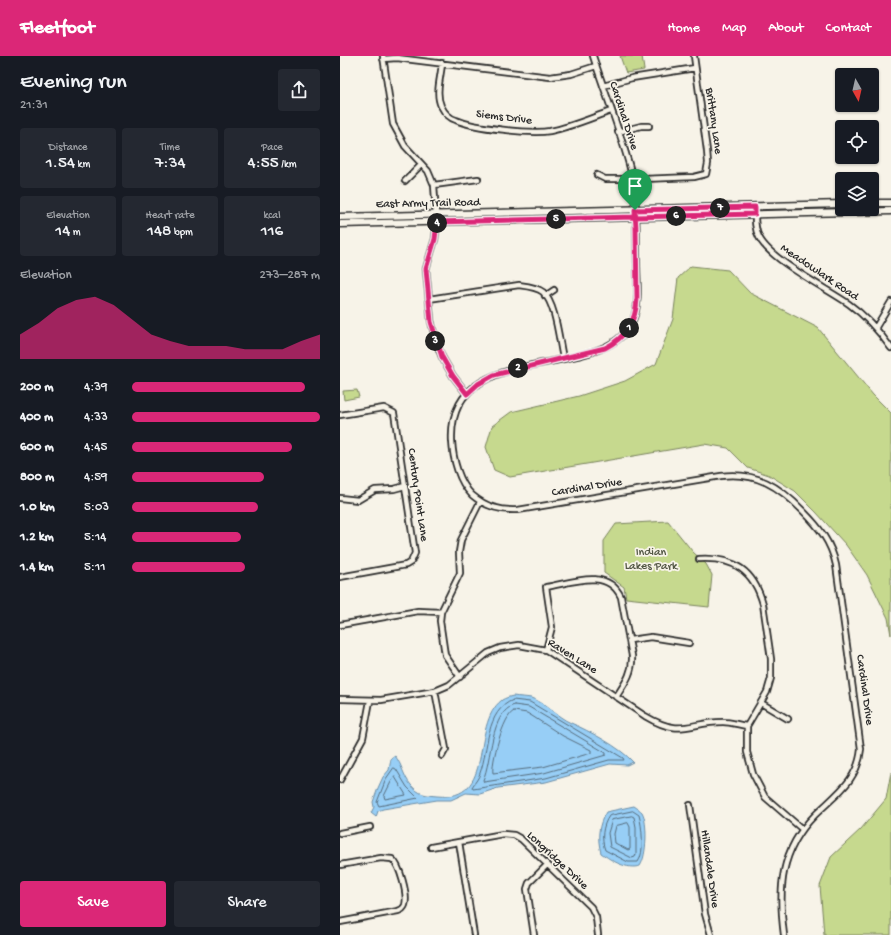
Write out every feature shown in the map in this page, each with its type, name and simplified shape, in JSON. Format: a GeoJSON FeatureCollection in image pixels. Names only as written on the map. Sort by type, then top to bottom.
{"type":"FeatureCollection","features":[{"type":"Feature","properties":{"kind":"main road"},"geometry":{"type":"LineString","coordinates":[[879,203],[891,203]]}},
{"type":"Feature","properties":{"kind":"main road","name":"East Army Trail Road"},"geometry":{"type":"LineString","coordinates":[[340,217],[835,204]]}},
{"type":"Feature","properties":{"kind":"main road","name":"East Army Trail Road"},"geometry":{"type":"LineString","coordinates":[[340,224],[891,211]]}},
{"type":"Feature","properties":{"kind":"street","name":"Cardinal Drive"},"geometry":{"type":"LineString","coordinates":[[593,56],[632,179],[635,210],[636,311],[630,325],[620,338],[605,348],[494,375],[478,384],[467,394],[454,420],[452,445],[460,478],[468,491],[480,502],[498,509],[518,510],[732,475],[748,476],[767,482],[781,490],[820,530],[833,554],[862,749],[859,765],[854,776],[802,829],[789,854],[782,876],[780,906],[784,935]]}},
{"type":"Feature","properties":{"kind":"street"},"geometry":{"type":"LineString","coordinates":[[603,86],[632,78],[695,68],[694,56]]}},
{"type":"Feature","properties":{"kind":"street"},"geometry":{"type":"LineString","coordinates":[[436,214],[434,185],[428,172],[405,146],[394,124],[383,58],[397,58],[550,77],[571,74],[596,66]]}},
{"type":"Feature","properties":{"kind":"street","name":"Siems Drive"},"geometry":{"type":"LineString","coordinates":[[442,64],[439,92],[440,102],[448,115],[459,122],[518,131],[542,132],[556,129],[611,111]]}},
{"type":"Feature","properties":{"kind":"street","name":"Brittany Lane"},"geometry":{"type":"LineString","coordinates":[[632,179],[694,177],[706,174],[708,163],[707,151],[695,68]]}},
{"type":"Feature","properties":{"kind":"street"},"geometry":{"type":"LineString","coordinates":[[618,132],[641,126],[649,126]]}},
{"type":"Feature","properties":{"kind":"street"},"geometry":{"type":"LineString","coordinates":[[405,181],[422,164]]}},
{"type":"Feature","properties":{"kind":"street"},"geometry":{"type":"LineString","coordinates":[[597,175],[605,179],[632,179]]}},
{"type":"Feature","properties":{"kind":"street"},"geometry":{"type":"LineString","coordinates":[[434,185],[478,179]]}},
{"type":"Feature","properties":{"kind":"street","name":"Meadowlark Road"},"geometry":{"type":"LineString","coordinates":[[755,207],[758,237],[772,254],[850,305],[876,328],[891,348]]}},
{"type":"Feature","properties":{"kind":"street"},"geometry":{"type":"LineString","coordinates":[[437,222],[435,239],[426,269],[428,299],[433,331],[442,357],[453,376],[467,394]]}},
{"type":"Feature","properties":{"kind":"street"},"geometry":{"type":"LineString","coordinates":[[428,299],[519,285],[531,287],[542,292],[552,308],[563,358]]}},
{"type":"Feature","properties":{"kind":"street"},"geometry":{"type":"LineString","coordinates":[[545,296],[554,290]]}},
{"type":"Feature","properties":{"kind":"street"},"geometry":{"type":"LineString","coordinates":[[876,328],[891,302]]}},
{"type":"Feature","properties":{"kind":"street","name":"Century Point Lane"},"geometry":{"type":"LineString","coordinates":[[340,415],[384,408],[394,413],[415,553],[411,562],[340,576]]}},
{"type":"Feature","properties":{"kind":"street"},"geometry":{"type":"LineString","coordinates":[[340,498],[358,500],[375,490],[394,489],[405,486]]}},
{"type":"Feature","properties":{"kind":"street"},"geometry":{"type":"LineString","coordinates":[[460,677],[445,655],[440,626],[441,612],[458,578],[460,569],[459,546],[463,532],[480,502]]}},
{"type":"Feature","properties":{"kind":"street"},"geometry":{"type":"LineString","coordinates":[[699,559],[718,559],[743,569],[751,578],[760,594],[771,669],[769,687],[747,726],[747,752],[753,774],[760,788],[773,805],[802,829]]}},
{"type":"Feature","properties":{"kind":"street"},"geometry":{"type":"LineString","coordinates":[[546,650],[552,627],[546,587],[593,579],[608,582],[618,591],[621,597],[630,640],[632,660],[631,671],[616,697]]}},
{"type":"Feature","properties":{"kind":"street"},"geometry":{"type":"LineString","coordinates":[[340,625],[418,611],[441,612]]}},
{"type":"Feature","properties":{"kind":"street"},"geometry":{"type":"LineString","coordinates":[[630,640],[651,637],[689,643]]}},
{"type":"Feature","properties":{"kind":"street","name":"Raven Lane"},"geometry":{"type":"LineString","coordinates":[[340,699],[370,701],[392,699],[435,691],[449,685],[460,677],[480,658],[500,648],[519,645],[546,650],[654,721],[668,727],[689,728],[722,722],[747,726]]}},
{"type":"Feature","properties":{"kind":"street"},"geometry":{"type":"LineString","coordinates":[[435,691],[446,749],[442,756]]}},
{"type":"Feature","properties":{"kind":"street"},"geometry":{"type":"LineString","coordinates":[[340,780],[363,738],[370,701]]}},
{"type":"Feature","properties":{"kind":"street"},"geometry":{"type":"LineString","coordinates":[[760,703],[788,719]]}},
{"type":"Feature","properties":{"kind":"street","name":"Hillandale Drive"},"geometry":{"type":"LineString","coordinates":[[690,805],[705,914],[711,935]]}},
{"type":"Feature","properties":{"kind":"street"},"geometry":{"type":"LineString","coordinates":[[340,833],[370,827]]}},
{"type":"Feature","properties":{"kind":"street","name":"Longridge Drive"},"geometry":{"type":"LineString","coordinates":[[431,847],[503,834],[514,835],[522,839],[591,907],[596,917],[598,935]]}},
{"type":"Feature","properties":{"kind":"street"},"geometry":{"type":"LineString","coordinates":[[459,842],[474,935]]}},
{"type":"Feature","properties":{"kind":"street"},"geometry":{"type":"LineString","coordinates":[[340,865],[381,858],[392,859],[399,868],[405,901],[404,908],[398,911],[340,922]]}},
{"type":"Feature","properties":{"kind":"street"},"geometry":{"type":"LineString","coordinates":[[534,935],[527,889],[529,883],[547,865]]}},
{"type":"Feature","properties":{"kind":"green space"},"geometry":{"type":"Polygon","coordinates":[[[620,56],[642,56],[644,70],[626,73],[620,56]]]}},
{"type":"Feature","properties":{"kind":"green space"},"geometry":{"type":"Polygon","coordinates":[[[691,266],[728,270],[750,293],[818,328],[873,395],[891,413],[891,635],[888,618],[867,575],[846,545],[795,491],[769,475],[748,468],[728,448],[704,444],[510,477],[494,470],[486,447],[492,426],[511,412],[579,396],[625,381],[656,364],[673,319],[678,278],[691,266]]]}},
{"type":"Feature","properties":{"kind":"green space"},"geometry":{"type":"Polygon","coordinates":[[[357,390],[359,397],[344,400],[343,391],[357,390]]]}},
{"type":"Feature","properties":{"kind":"green space","name":"Indian Lakes Park"},"geometry":{"type":"Polygon","coordinates":[[[668,521],[693,552],[706,564],[712,575],[709,607],[626,598],[624,587],[604,573],[604,541],[616,524],[668,521]]]}},
{"type":"Feature","properties":{"kind":"green space"},"geometry":{"type":"Polygon","coordinates":[[[891,772],[891,935],[824,935],[820,886],[831,857],[861,829],[886,799],[891,772]]]}},
{"type":"Feature","properties":{"kind":"water"},"geometry":{"type":"Polygon","coordinates":[[[513,696],[536,700],[566,720],[612,745],[633,762],[627,765],[610,764],[546,782],[498,788],[480,794],[466,793],[451,800],[437,800],[383,809],[378,811],[376,817],[371,813],[374,807],[373,802],[378,788],[383,777],[389,770],[391,759],[395,756],[408,781],[420,793],[437,796],[456,795],[468,787],[475,775],[480,760],[486,726],[492,712],[502,700],[513,696]]]}},
{"type":"Feature","properties":{"kind":"water"},"geometry":{"type":"Polygon","coordinates":[[[634,806],[642,812],[644,817],[646,839],[644,855],[640,866],[630,867],[620,864],[601,853],[599,837],[601,822],[606,812],[634,806]]]}},
{"type":"Feature","properties":{"kind":"route"},"geometry":{"type":"LineString","coordinates":[[635,210],[635,217],[636,221],[637,305],[628,331],[616,342],[605,348],[499,373],[484,380],[467,394],[453,376],[442,357],[431,322],[426,269],[435,239],[437,222],[578,218],[635,217],[755,214],[755,207],[635,210]]}}]}
